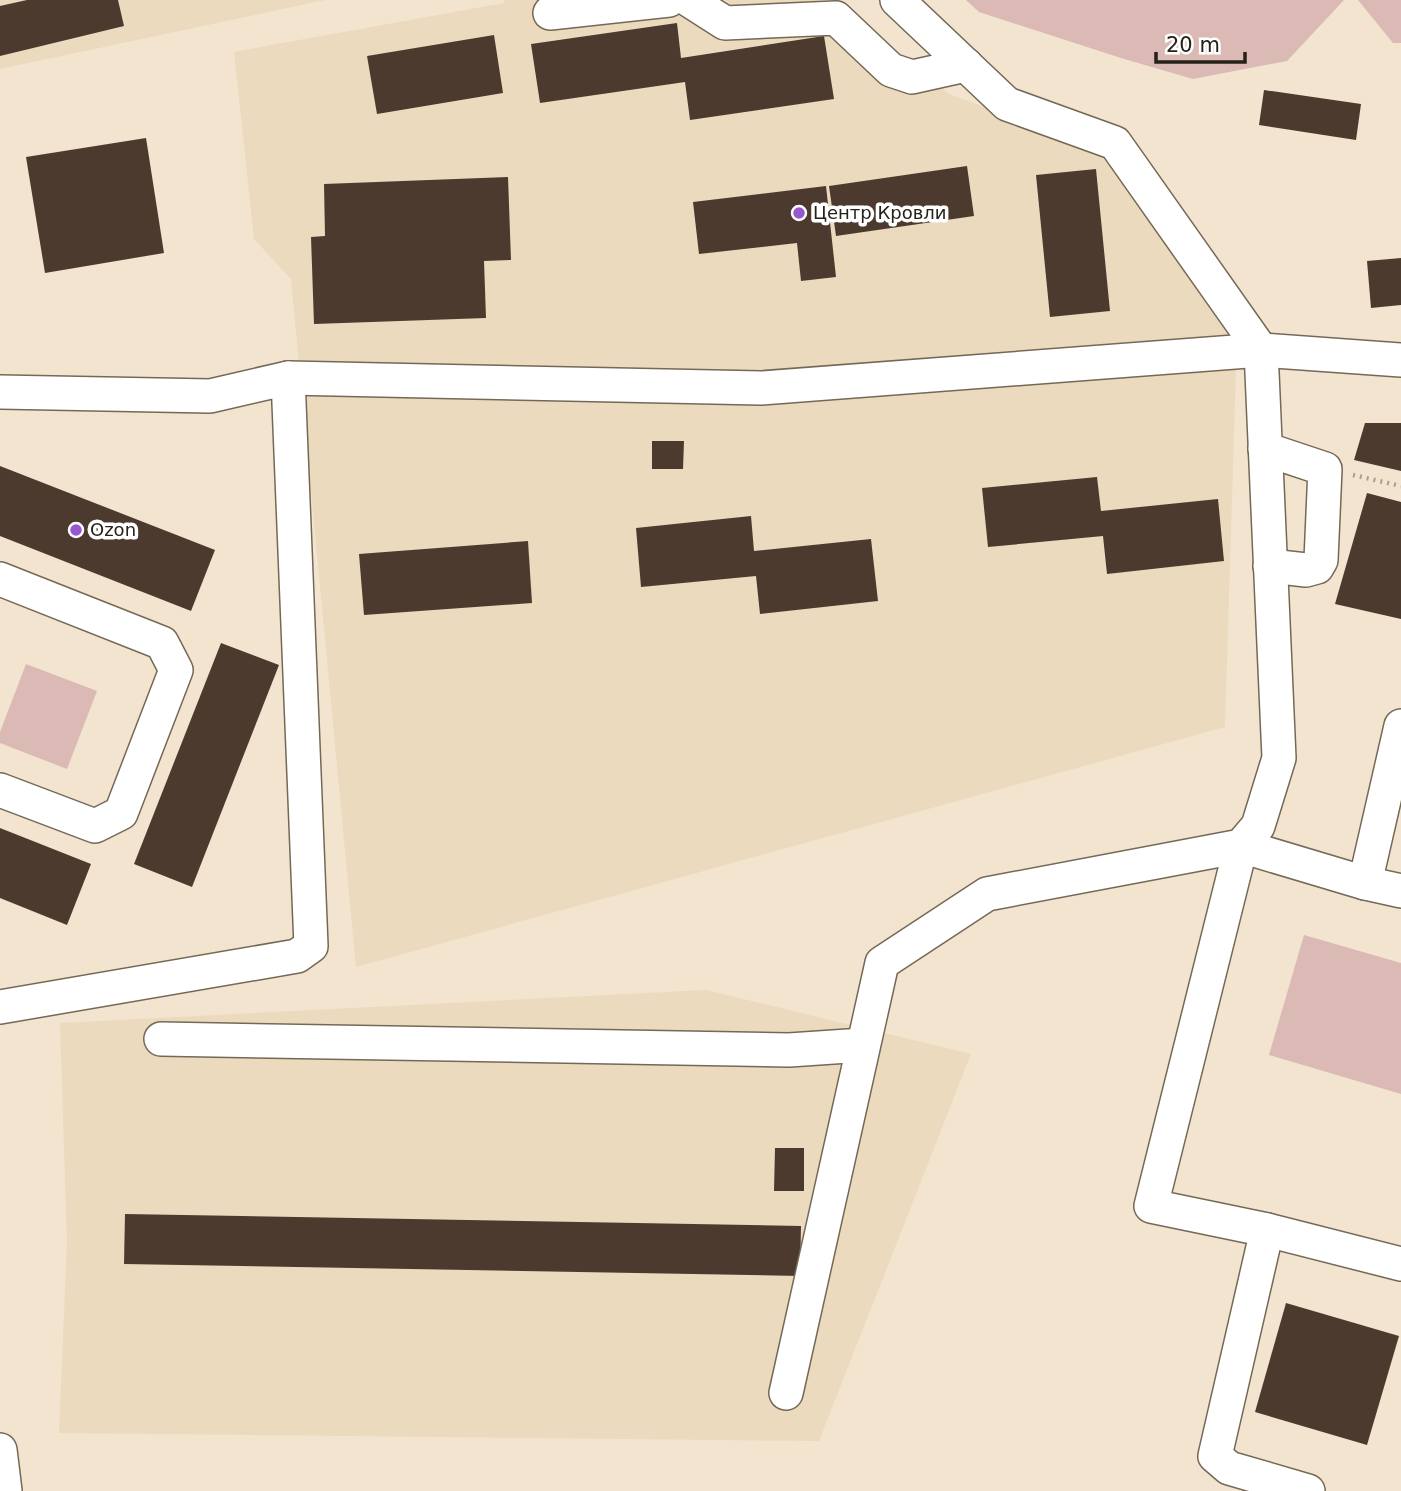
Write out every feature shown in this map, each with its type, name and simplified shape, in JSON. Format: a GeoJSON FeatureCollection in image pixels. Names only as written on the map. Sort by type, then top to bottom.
{"type":"FeatureCollection","features":[{"type":"Feature","properties":{"kind":"street"},"geometry":{"type":"LineString","coordinates":[[550,13],[669,0]]}},
{"type":"Feature","properties":{"kind":"street"},"geometry":{"type":"LineString","coordinates":[[689,0],[725,23],[836,18],[891,70],[912,76],[966,65]]}},
{"type":"Feature","properties":{"kind":"street"},"geometry":{"type":"LineString","coordinates":[[897,0],[1007,104],[1115,143],[1261,350],[1279,758],[1258,826],[1241,846],[1151,1206],[1268,1230],[1401,1264]]}},
{"type":"Feature","properties":{"kind":"street"},"geometry":{"type":"LineString","coordinates":[[0,392],[210,396],[288,378],[761,388],[1261,350],[1401,360]]}},
{"type":"Feature","properties":{"kind":"street"},"geometry":{"type":"LineString","coordinates":[[0,1007],[297,956],[311,946],[288,378]]}},
{"type":"Feature","properties":{"kind":"street"},"geometry":{"type":"LineString","coordinates":[[1265,449],[1325,469],[1321,560],[1317,567],[1306,570],[1270,566]]}},
{"type":"Feature","properties":{"kind":"street"},"geometry":{"type":"LineString","coordinates":[[0,579],[162,643],[176,670],[121,813],[94,826],[0,790]]}},
{"type":"Feature","properties":{"kind":"street"},"geometry":{"type":"LineString","coordinates":[[1365,883],[1401,726]]}},
{"type":"Feature","properties":{"kind":"street"},"geometry":{"type":"LineString","coordinates":[[786,1393],[882,962],[987,894],[1241,846],[1401,891]]}},
{"type":"Feature","properties":{"kind":"street"},"geometry":{"type":"LineString","coordinates":[[161,1039],[789,1050],[863,1045]]}},
{"type":"Feature","properties":{"kind":"street"},"geometry":{"type":"LineString","coordinates":[[1268,1230],[1215,1456],[1228,1468],[1308,1491]]}},
{"type":"Feature","properties":{"kind":"street"},"geometry":{"type":"LineString","coordinates":[[0,1450],[5,1491]]}},
{"type":"Feature","properties":{"kind":"path"},"geometry":{"type":"LineString","coordinates":[[1325,469],[1401,486]]}},
{"type":"Feature","properties":{"kind":"shaded area"},"geometry":{"type":"Polygon","coordinates":[[[0,0],[325,0],[0,69],[0,0]]]}},
{"type":"Feature","properties":{"kind":"shaded area"},"geometry":{"type":"Polygon","coordinates":[[[504,0],[817,0],[831,4],[949,94],[1104,150],[1217,291],[1236,368],[1225,727],[356,967],[291,279],[254,239],[234,52],[504,3],[504,0]]]}},
{"type":"Feature","properties":{"kind":"shaded area"},"geometry":{"type":"Polygon","coordinates":[[[966,0],[1344,0],[1287,61],[1193,79],[979,12],[966,0]]]}},
{"type":"Feature","properties":{"kind":"shaded area"},"geometry":{"type":"Polygon","coordinates":[[[1358,0],[1401,0],[1401,43],[1393,43],[1358,0]]]}},
{"type":"Feature","properties":{"kind":"shaded area"},"geometry":{"type":"Polygon","coordinates":[[[26,664],[97,691],[67,769],[0,743],[0,732],[26,664]]]}},
{"type":"Feature","properties":{"kind":"shaded area"},"geometry":{"type":"Polygon","coordinates":[[[1304,935],[1401,963],[1401,1094],[1269,1055],[1304,935]]]}},
{"type":"Feature","properties":{"kind":"shaded area"},"geometry":{"type":"Polygon","coordinates":[[[706,990],[971,1054],[819,1441],[59,1433],[67,1243],[60,1023],[706,990]]]}},
{"type":"Feature","properties":{"kind":"building"},"geometry":{"type":"Polygon","coordinates":[[[27,0],[118,0],[124,26],[0,56],[0,6],[27,0]]]}},
{"type":"Feature","properties":{"kind":"building"},"geometry":{"type":"Polygon","coordinates":[[[677,23],[681,58],[824,36],[834,99],[690,120],[685,82],[540,103],[531,44],[677,23]]]}},
{"type":"Feature","properties":{"kind":"building"},"geometry":{"type":"Polygon","coordinates":[[[494,35],[503,93],[377,114],[367,56],[494,35]]]}},
{"type":"Feature","properties":{"kind":"building"},"geometry":{"type":"Polygon","coordinates":[[[1264,90],[1361,104],[1356,140],[1259,125],[1264,90]]]}},
{"type":"Feature","properties":{"kind":"building"},"geometry":{"type":"Polygon","coordinates":[[[146,138],[164,253],[45,273],[26,157],[146,138]]]}},
{"type":"Feature","properties":{"kind":"building"},"geometry":{"type":"Polygon","coordinates":[[[967,166],[974,216],[836,236],[829,186],[967,166]]]}},
{"type":"Feature","properties":{"kind":"building"},"geometry":{"type":"Polygon","coordinates":[[[1096,169],[1110,311],[1050,317],[1036,175],[1096,169]]]}},
{"type":"Feature","properties":{"kind":"building"},"geometry":{"type":"Polygon","coordinates":[[[508,177],[511,260],[484,261],[486,318],[314,324],[311,237],[325,236],[324,184],[508,177]]]}},
{"type":"Feature","properties":{"kind":"building"},"geometry":{"type":"Polygon","coordinates":[[[826,186],[836,277],[801,281],[797,243],[699,254],[693,202],[826,186]]]}},
{"type":"Feature","properties":{"kind":"building"},"geometry":{"type":"Polygon","coordinates":[[[1401,258],[1401,305],[1371,308],[1367,261],[1401,258]]]}},
{"type":"Feature","properties":{"kind":"building"},"geometry":{"type":"Polygon","coordinates":[[[1365,423],[1401,423],[1401,471],[1354,460],[1365,423]]]}},
{"type":"Feature","properties":{"kind":"building"},"geometry":{"type":"Polygon","coordinates":[[[652,441],[684,441],[683,469],[652,469],[652,441]]]}},
{"type":"Feature","properties":{"kind":"building"},"geometry":{"type":"Polygon","coordinates":[[[0,466],[215,550],[191,611],[0,536],[0,466]]]}},
{"type":"Feature","properties":{"kind":"building"},"geometry":{"type":"Polygon","coordinates":[[[1097,477],[1101,511],[1218,499],[1224,561],[1107,574],[1103,536],[988,547],[982,488],[1097,477]]]}},
{"type":"Feature","properties":{"kind":"building"},"geometry":{"type":"Polygon","coordinates":[[[1367,493],[1401,502],[1401,619],[1335,604],[1367,493]]]}},
{"type":"Feature","properties":{"kind":"building"},"geometry":{"type":"Polygon","coordinates":[[[751,516],[754,551],[871,539],[878,601],[760,614],[756,576],[641,587],[636,528],[751,516]]]}},
{"type":"Feature","properties":{"kind":"building"},"geometry":{"type":"Polygon","coordinates":[[[528,541],[532,603],[364,615],[359,554],[528,541]]]}},
{"type":"Feature","properties":{"kind":"building"},"geometry":{"type":"Polygon","coordinates":[[[221,643],[279,665],[192,887],[134,864],[221,643]]]}},
{"type":"Feature","properties":{"kind":"building"},"geometry":{"type":"Polygon","coordinates":[[[0,828],[91,864],[67,925],[0,898],[0,828]]]}},
{"type":"Feature","properties":{"kind":"building"},"geometry":{"type":"Polygon","coordinates":[[[775,1148],[804,1148],[804,1191],[774,1191],[775,1148]]]}},
{"type":"Feature","properties":{"kind":"building"},"geometry":{"type":"Polygon","coordinates":[[[125,1214],[801,1226],[800,1276],[124,1264],[125,1214]]]}},
{"type":"Feature","properties":{"kind":"building"},"geometry":{"type":"Polygon","coordinates":[[[1286,1303],[1399,1336],[1367,1445],[1255,1412],[1286,1303]]]}},
{"type":"Feature","properties":{"kind":"place","name":"Центр Кровли"},"geometry":{"type":"Point","coordinates":[799,213]}},
{"type":"Feature","properties":{"kind":"place","name":"Ozon"},"geometry":{"type":"Point","coordinates":[76,530]}}]}
